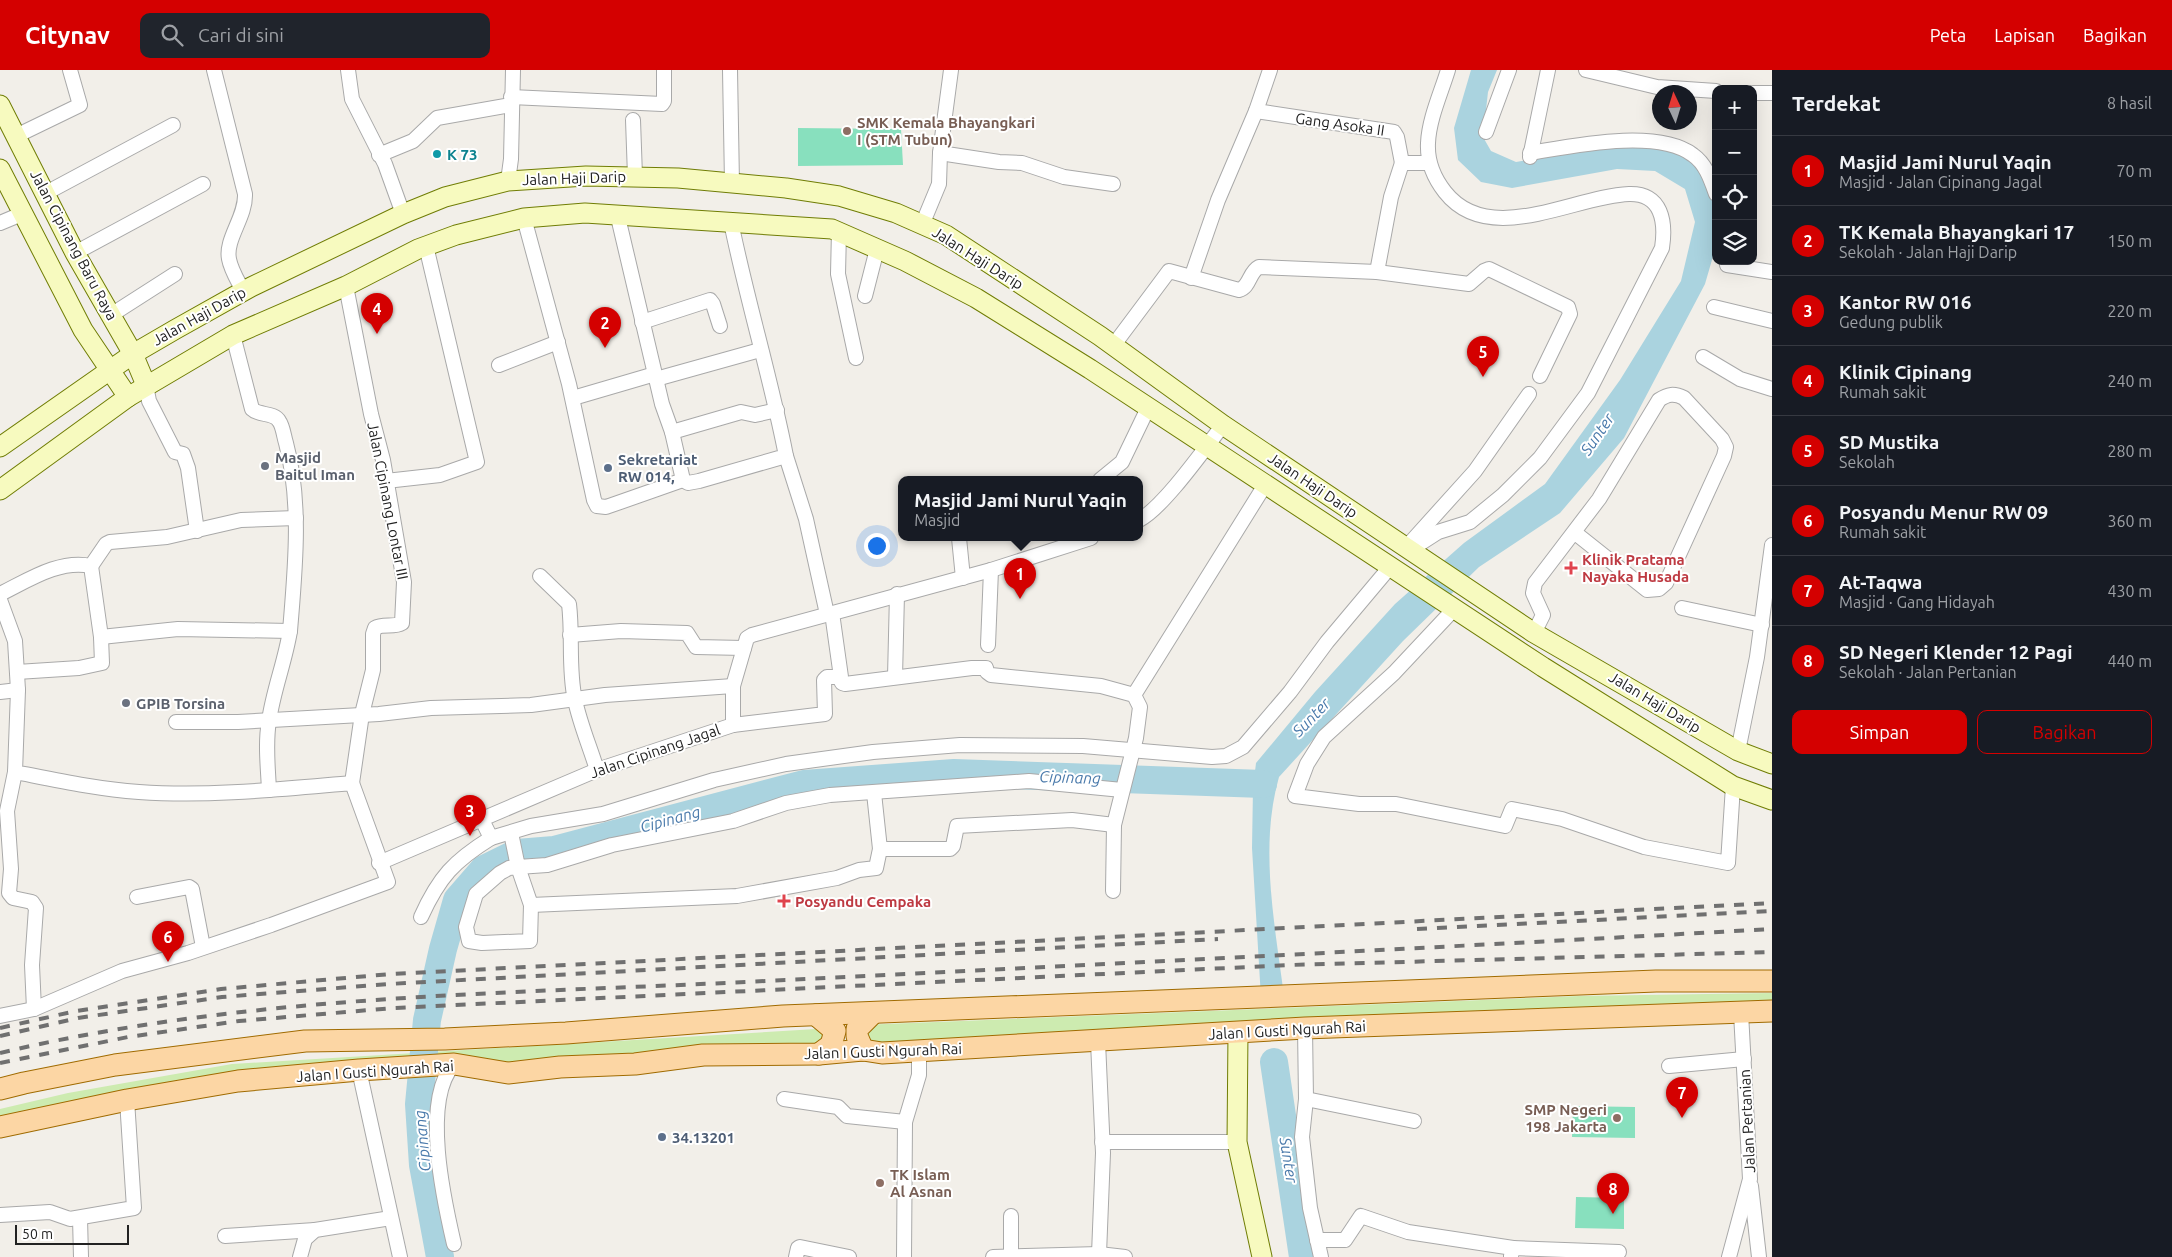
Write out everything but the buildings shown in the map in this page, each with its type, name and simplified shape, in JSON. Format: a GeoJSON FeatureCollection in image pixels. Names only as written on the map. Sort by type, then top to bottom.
{"type":"FeatureCollection","features":[{"type":"Feature","properties":{"kind":"main road","name":"Jalan Cipinang Baru Raya"},"geometry":{"type":"LineString","coordinates":[[0,105],[75,253],[132,354],[148,393]]}},
{"type":"Feature","properties":{"kind":"main road","name":"Jalan Cipinang Baru Raya"},"geometry":{"type":"LineString","coordinates":[[0,169],[83,330],[128,397]]}},
{"type":"Feature","properties":{"kind":"main road","name":"Jalan Haji Darip"},"geometry":{"type":"LineString","coordinates":[[0,446],[132,354],[243,292],[403,214],[445,197],[508,181],[586,176],[635,176],[732,183],[839,196],[873,204],[946,235],[1113,346],[1223,425],[1534,632],[1738,751],[1772,764]]}},
{"type":"Feature","properties":{"kind":"main road","name":"Jalan Haji Darip"},"geometry":{"type":"LineString","coordinates":[[0,490],[128,397],[148,393],[233,335],[346,286],[426,246],[488,225],[524,218],[576,213],[617,214],[839,231],[976,298],[1148,408],[1543,667],[1733,786],[1772,800]]}},
{"type":"Feature","properties":{"kind":"main road"},"geometry":{"type":"LineString","coordinates":[[1246,473],[1262,450]]}},
{"type":"Feature","properties":{"kind":"main road","name":"Jalan I Gusti Ngurah Rai"},"geometry":{"type":"LineString","coordinates":[[0,1089],[97,1068],[305,1041],[445,1039],[566,1033],[816,1015],[1227,997],[1647,981],[1772,981]]}},
{"type":"Feature","properties":{"kind":"main road","name":"Jalan I Gusti Ngurah Rai"},"geometry":{"type":"LineString","coordinates":[[0,1127],[127,1100],[238,1081],[359,1070],[444,1065],[508,1073],[560,1067],[635,1064],[703,1055],[819,1054],[863,1050],[882,1053],[1098,1042],[1169,1035],[1305,1028],[1772,1011]]}},
{"type":"Feature","properties":{"kind":"main road"},"geometry":{"type":"LineString","coordinates":[[863,1050],[857,1036],[857,1029],[873,1013]]}},
{"type":"Feature","properties":{"kind":"main road"},"geometry":{"type":"LineString","coordinates":[[816,1015],[833,1028],[835,1032],[831,1045],[819,1054]]}},
{"type":"Feature","properties":{"kind":"main road"},"geometry":{"type":"LineString","coordinates":[[1238,1032],[1237,1142],[1262,1257]]}},
{"type":"Feature","properties":{"kind":"street"},"geometry":{"type":"LineString","coordinates":[[16,136],[80,106],[70,70]]}},
{"type":"Feature","properties":{"kind":"street"},"geometry":{"type":"LineString","coordinates":[[214,70],[245,194],[243,214],[229,248],[228,258],[243,292]]}},
{"type":"Feature","properties":{"kind":"street"},"geometry":{"type":"LineString","coordinates":[[348,70],[352,99],[379,155],[403,214]]}},
{"type":"Feature","properties":{"kind":"street"},"geometry":{"type":"LineString","coordinates":[[508,181],[511,159],[513,70]]}},
{"type":"Feature","properties":{"kind":"street"},"geometry":{"type":"LineString","coordinates":[[379,155],[413,141],[438,118],[511,101],[662,104],[664,100],[664,70]]}},
{"type":"Feature","properties":{"kind":"street"},"geometry":{"type":"LineString","coordinates":[[730,70],[732,183]]}},
{"type":"Feature","properties":{"kind":"street"},"geometry":{"type":"LineString","coordinates":[[922,224],[937,191],[951,70]]}},
{"type":"Feature","properties":{"kind":"street"},"geometry":{"type":"LineString","coordinates":[[1190,278],[1218,200],[1256,111],[1270,70]]}},
{"type":"Feature","properties":{"kind":"street"},"geometry":{"type":"LineString","coordinates":[[1413,552],[1438,532],[1470,522],[1503,495],[1540,458],[1588,393],[1662,248],[1665,230],[1664,218],[1658,205],[1647,197],[1631,194],[1608,196],[1534,215],[1501,218],[1474,214],[1452,201],[1437,182],[1429,163],[1428,143],[1432,121],[1448,70]]}},
{"type":"Feature","properties":{"kind":"street"},"geometry":{"type":"LineString","coordinates":[[1486,132],[1509,70]]}},
{"type":"Feature","properties":{"kind":"street"},"geometry":{"type":"LineString","coordinates":[[1548,70],[1530,155],[1605,142],[1642,140],[1676,146],[1693,155],[1706,169],[1712,184]]}},
{"type":"Feature","properties":{"kind":"street"},"geometry":{"type":"LineString","coordinates":[[1586,70],[1657,87],[1712,91]]}},
{"type":"Feature","properties":{"kind":"street"},"geometry":{"type":"LineString","coordinates":[[1757,93],[1772,94]]}},
{"type":"Feature","properties":{"kind":"street","name":"Gang Asoka II"},"geometry":{"type":"LineString","coordinates":[[1256,111],[1394,132],[1397,137],[1402,163]]}},
{"type":"Feature","properties":{"kind":"street"},"geometry":{"type":"LineString","coordinates":[[633,120],[635,176]]}},
{"type":"Feature","properties":{"kind":"street"},"geometry":{"type":"LineString","coordinates":[[46,193],[172,125]]}},
{"type":"Feature","properties":{"kind":"street"},"geometry":{"type":"LineString","coordinates":[[940,153],[998,162],[1022,163],[1064,177],[1113,184]]}},
{"type":"Feature","properties":{"kind":"street"},"geometry":{"type":"LineString","coordinates":[[1377,272],[1391,196],[1402,163],[1429,163]]}},
{"type":"Feature","properties":{"kind":"street"},"geometry":{"type":"LineString","coordinates":[[75,253],[203,184]]}},
{"type":"Feature","properties":{"kind":"street"},"geometry":{"type":"LineString","coordinates":[[0,223],[24,213]]}},
{"type":"Feature","properties":{"kind":"street"},"geometry":{"type":"LineString","coordinates":[[617,214],[642,322],[683,480],[688,483],[699,481],[786,456]]}},
{"type":"Feature","properties":{"kind":"street"},"geometry":{"type":"LineString","coordinates":[[524,218],[558,342],[597,506],[606,507],[683,480]]}},
{"type":"Feature","properties":{"kind":"street"},"geometry":{"type":"LineString","coordinates":[[731,222],[760,350],[777,410],[786,456],[806,519],[829,614],[842,683],[986,668],[991,676],[1101,686],[1134,695],[1140,707],[1131,756],[1114,825],[1113,891]]}},
{"type":"Feature","properties":{"kind":"street"},"geometry":{"type":"LineString","coordinates":[[839,231],[838,274],[856,358]]}},
{"type":"Feature","properties":{"kind":"street"},"geometry":{"type":"LineString","coordinates":[[386,481],[440,475],[477,462],[426,246]]}},
{"type":"Feature","properties":{"kind":"street"},"geometry":{"type":"LineString","coordinates":[[865,296],[877,249]]}},
{"type":"Feature","properties":{"kind":"street"},"geometry":{"type":"LineString","coordinates":[[1727,265],[1772,272]]}},
{"type":"Feature","properties":{"kind":"street"},"geometry":{"type":"LineString","coordinates":[[1113,346],[1122,337],[1168,272],[1239,290],[1246,286],[1254,270],[1259,267],[1377,272],[1469,284],[1489,269],[1568,307],[1570,314],[1540,376]]}},
{"type":"Feature","properties":{"kind":"street"},"geometry":{"type":"LineString","coordinates":[[111,315],[175,274]]}},
{"type":"Feature","properties":{"kind":"street","name":"Jalan Cipinang Lontar III"},"geometry":{"type":"LineString","coordinates":[[346,286],[386,481],[404,582],[403,620],[398,625],[375,628],[373,634],[373,670],[362,714],[352,783]]}},
{"type":"Feature","properties":{"kind":"street"},"geometry":{"type":"LineString","coordinates":[[642,322],[710,300],[720,326]]}},
{"type":"Feature","properties":{"kind":"street"},"geometry":{"type":"LineString","coordinates":[[1714,307],[1772,321]]}},
{"type":"Feature","properties":{"kind":"street"},"geometry":{"type":"LineString","coordinates":[[233,335],[252,409],[256,413],[274,416],[279,420],[290,460],[296,518],[290,631],[269,720],[267,749],[269,790]]}},
{"type":"Feature","properties":{"kind":"street"},"geometry":{"type":"LineString","coordinates":[[499,365],[558,342]]}},
{"type":"Feature","properties":{"kind":"street"},"geometry":{"type":"LineString","coordinates":[[572,398],[760,350]]}},
{"type":"Feature","properties":{"kind":"street"},"geometry":{"type":"LineString","coordinates":[[1703,357],[1740,379],[1772,389]]}},
{"type":"Feature","properties":{"kind":"street"},"geometry":{"type":"LineString","coordinates":[[148,393],[175,452],[183,455],[188,468],[197,531]]}},
{"type":"Feature","properties":{"kind":"street"},"geometry":{"type":"LineString","coordinates":[[1413,552],[1475,471],[1529,394]]}},
{"type":"Feature","properties":{"kind":"street"},"geometry":{"type":"LineString","coordinates":[[1534,632],[1543,615],[1533,593],[1535,583],[1599,499],[1659,400],[1667,395],[1677,394],[1684,398],[1722,439],[1726,447],[1724,456],[1666,583],[1659,589],[1647,590],[1574,532]]}},
{"type":"Feature","properties":{"kind":"street"},"geometry":{"type":"LineString","coordinates":[[1105,476],[1122,462],[1148,408]]}},
{"type":"Feature","properties":{"kind":"street"},"geometry":{"type":"LineString","coordinates":[[672,432],[741,412],[755,415],[777,410]]}},
{"type":"Feature","properties":{"kind":"street"},"geometry":{"type":"LineString","coordinates":[[1143,518],[1171,491],[1223,425]]}},
{"type":"Feature","properties":{"kind":"street"},"geometry":{"type":"LineString","coordinates":[[1134,695],[1264,485]]}},
{"type":"Feature","properties":{"kind":"street"},"geometry":{"type":"LineString","coordinates":[[17,672],[78,668],[102,663],[101,637],[91,566],[106,544],[110,542],[167,537],[241,520],[296,518]]}},
{"type":"Feature","properties":{"kind":"street"},"geometry":{"type":"LineString","coordinates":[[959,541],[962,578]]}},
{"type":"Feature","properties":{"kind":"street"},"geometry":{"type":"LineString","coordinates":[[570,635],[620,631],[687,633],[696,647],[744,648],[747,638],[752,635],[897,594],[991,570],[1082,541]]}},
{"type":"Feature","properties":{"kind":"street"},"geometry":{"type":"LineString","coordinates":[[1738,751],[1762,625],[1771,554]]}},
{"type":"Feature","properties":{"kind":"street"},"geometry":{"type":"LineString","coordinates":[[0,594],[57,567],[83,564],[91,566]]}},
{"type":"Feature","properties":{"kind":"street"},"geometry":{"type":"LineString","coordinates":[[421,917],[431,895],[442,878],[462,856],[491,838],[513,838],[531,826],[603,814],[714,780],[777,766],[873,752],[960,746],[1083,746],[1131,756],[1226,756],[1243,747],[1290,692],[1327,642],[1390,567]]}},
{"type":"Feature","properties":{"kind":"street"},"geometry":{"type":"LineString","coordinates":[[988,645],[991,570]]}},
{"type":"Feature","properties":{"kind":"street"},"geometry":{"type":"LineString","coordinates":[[540,576],[569,604],[570,651],[575,699],[597,770]]}},
{"type":"Feature","properties":{"kind":"street"},"geometry":{"type":"LineString","coordinates":[[895,677],[897,594]]}},
{"type":"Feature","properties":{"kind":"street"},"geometry":{"type":"LineString","coordinates":[[0,600],[14,637],[18,690],[15,772],[5,794],[11,869],[9,893],[13,898],[32,902],[36,908],[32,965],[34,1009]]}},
{"type":"Feature","properties":{"kind":"street"},"geometry":{"type":"LineString","coordinates":[[1451,606],[1394,673],[1324,737],[1307,764],[1295,796],[1359,804],[1396,804],[1505,826],[1512,809],[1562,819],[1644,846],[1728,863],[1733,786]]}},
{"type":"Feature","properties":{"kind":"street"},"geometry":{"type":"LineString","coordinates":[[1682,608],[1762,625]]}},
{"type":"Feature","properties":{"kind":"street"},"geometry":{"type":"LineString","coordinates":[[101,637],[178,629],[290,631]]}},
{"type":"Feature","properties":{"kind":"street","name":"Jalan Cipinang Jagal"},"geometry":{"type":"LineString","coordinates":[[379,862],[597,770],[733,725],[733,686],[744,648]]}},
{"type":"Feature","properties":{"kind":"street"},"geometry":{"type":"LineString","coordinates":[[733,725],[825,714],[824,680],[827,677],[840,677]]}},
{"type":"Feature","properties":{"kind":"street"},"geometry":{"type":"LineString","coordinates":[[176,722],[269,720],[431,708],[531,705],[575,699],[733,686]]}},
{"type":"Feature","properties":{"kind":"street"},"geometry":{"type":"LineString","coordinates":[[0,692],[18,690]]}},
{"type":"Feature","properties":{"kind":"street"},"geometry":{"type":"LineString","coordinates":[[0,1016],[34,1009],[122,971],[203,947],[385,885],[388,882],[379,862],[352,783],[269,790],[141,792],[98,788],[15,772]]}},
{"type":"Feature","properties":{"kind":"street"},"geometry":{"type":"LineString","coordinates":[[513,838],[518,866],[530,905],[530,941],[482,943],[469,941],[466,927],[476,894],[500,873],[509,868],[518,866],[547,865],[612,845],[733,821],[786,803],[830,795],[1029,781],[1123,786]]}},
{"type":"Feature","properties":{"kind":"street"},"geometry":{"type":"LineString","coordinates":[[530,905],[716,898],[837,878],[859,870],[876,868],[880,849],[874,793]]}},
{"type":"Feature","properties":{"kind":"street"},"geometry":{"type":"LineString","coordinates":[[481,818],[491,838]]}},
{"type":"Feature","properties":{"kind":"street"},"geometry":{"type":"LineString","coordinates":[[880,849],[950,849],[953,846],[957,826],[1072,820],[1114,825]]}},
{"type":"Feature","properties":{"kind":"street"},"geometry":{"type":"LineString","coordinates":[[137,897],[192,889],[203,947]]}},
{"type":"Feature","properties":{"kind":"street","name":"Jalan Pertanian"},"geometry":{"type":"LineString","coordinates":[[1729,1257],[1750,1178],[1741,1013]]}},
{"type":"Feature","properties":{"kind":"street"},"geometry":{"type":"LineString","coordinates":[[1305,1028],[1306,1100],[1302,1137],[1310,1208],[1322,1257]]}},
{"type":"Feature","properties":{"kind":"street"},"geometry":{"type":"LineString","coordinates":[[1096,1255],[1103,1204],[1098,1042]]}},
{"type":"Feature","properties":{"kind":"street"},"geometry":{"type":"LineString","coordinates":[[904,1257],[905,1122],[918,1075],[919,1051]]}},
{"type":"Feature","properties":{"kind":"street"},"geometry":{"type":"LineString","coordinates":[[1669,1066],[1744,1060]]}},
{"type":"Feature","properties":{"kind":"street"},"geometry":{"type":"LineString","coordinates":[[444,1065],[448,1070],[442,1086],[437,1130],[439,1168],[454,1244]]}},
{"type":"Feature","properties":{"kind":"street"},"geometry":{"type":"LineString","coordinates":[[359,1070],[400,1257]]}},
{"type":"Feature","properties":{"kind":"street"},"geometry":{"type":"LineString","coordinates":[[0,1215],[50,1212],[67,1219],[134,1208],[127,1100]]}},
{"type":"Feature","properties":{"kind":"street"},"geometry":{"type":"LineString","coordinates":[[784,1100],[838,1107],[847,1116],[905,1122]]}},
{"type":"Feature","properties":{"kind":"street"},"geometry":{"type":"LineString","coordinates":[[1306,1100],[1414,1121]]}},
{"type":"Feature","properties":{"kind":"street"},"geometry":{"type":"LineString","coordinates":[[1102,1142],[1237,1142]]}},
{"type":"Feature","properties":{"kind":"street"},"geometry":{"type":"LineString","coordinates":[[1750,1178],[1759,1257]]}},
{"type":"Feature","properties":{"kind":"street"},"geometry":{"type":"LineString","coordinates":[[1011,1216],[1011,1256]]}},
{"type":"Feature","properties":{"kind":"street"},"geometry":{"type":"LineString","coordinates":[[1317,1240],[1345,1240],[1361,1216],[1408,1232],[1512,1253],[1619,1252]]}},
{"type":"Feature","properties":{"kind":"street"},"geometry":{"type":"LineString","coordinates":[[80,1218],[81,1257]]}},
{"type":"Feature","properties":{"kind":"street"},"geometry":{"type":"LineString","coordinates":[[225,1236],[315,1230],[391,1218]]}},
{"type":"Feature","properties":{"kind":"street"},"geometry":{"type":"LineString","coordinates":[[300,1257],[305,1239],[315,1230]]}},
{"type":"Feature","properties":{"kind":"street"},"geometry":{"type":"LineString","coordinates":[[796,1257],[800,1247],[849,1257]]}},
{"type":"Feature","properties":{"kind":"street"},"geometry":{"type":"LineString","coordinates":[[993,1257],[1096,1255],[1125,1257]]}},
{"type":"Feature","properties":{"kind":"green space"},"geometry":{"type":"Polygon","coordinates":[[[798,128],[901,129],[903,165],[798,166],[798,128]]]}},
{"type":"Feature","properties":{"kind":"green space"},"geometry":{"type":"Polygon","coordinates":[[[1772,993],[1772,1011],[863,1050],[860,1025],[1579,996],[1772,993]]]}},
{"type":"Feature","properties":{"kind":"green space"},"geometry":{"type":"Polygon","coordinates":[[[833,1028],[827,1049],[359,1070],[0,1127],[0,1109],[68,1093],[232,1064],[833,1028]]]}},
{"type":"Feature","properties":{"kind":"green space"},"geometry":{"type":"Polygon","coordinates":[[[1573,1106],[1635,1107],[1635,1138],[1572,1137],[1573,1106]]]}},
{"type":"Feature","properties":{"kind":"green space"},"geometry":{"type":"Polygon","coordinates":[[[1576,1197],[1624,1198],[1624,1229],[1575,1228],[1576,1197]]]}},
{"type":"Feature","properties":{"kind":"water"},"geometry":{"type":"Polygon","coordinates":[[[1471,70],[1497,70],[1488,92],[1483,137],[1491,151],[1516,162],[1618,144],[1662,147],[1702,166],[1712,190],[1712,260],[1705,284],[1624,438],[1560,513],[1479,567],[1403,641],[1279,777],[1273,804],[1269,858],[1273,914],[1284,996],[1261,998],[1252,848],[1253,788],[1256,763],[1315,692],[1395,604],[1464,543],[1545,484],[1620,380],[1681,281],[1695,222],[1685,189],[1655,171],[1617,169],[1512,188],[1481,182],[1458,160],[1454,128],[1471,70]]]}},
{"type":"Feature","properties":{"kind":"waterway","name":"Cipinang"},"geometry":{"type":"LineString","coordinates":[[440,1257],[423,1165],[419,1104],[427,1020],[443,949],[457,900],[484,869],[517,853],[554,850],[804,784],[954,773],[1263,784]]}},
{"type":"Feature","properties":{"kind":"waterway","name":"Sunter"},"geometry":{"type":"LineString","coordinates":[[1274,1062],[1303,1257]]}},
{"type":"Feature","properties":{"kind":"railway"},"geometry":{"type":"LineString","coordinates":[[0,1028],[76,1011],[221,989],[391,974],[1772,903]]}},
{"type":"Feature","properties":{"kind":"railway"},"geometry":{"type":"LineString","coordinates":[[1417,929],[1772,911]]}},
{"type":"Feature","properties":{"kind":"railway"},"geometry":{"type":"LineString","coordinates":[[0,1053],[92,1034],[184,1019],[277,1008],[371,1000],[1772,929]]}},
{"type":"Feature","properties":{"kind":"railway"},"geometry":{"type":"LineString","coordinates":[[0,1036],[78,1018],[222,997],[389,984],[1218,939]]}},
{"type":"Feature","properties":{"kind":"railway"},"geometry":{"type":"LineString","coordinates":[[0,1063],[128,1037],[239,1021],[394,1008],[1290,965],[1772,952]]}},
{"type":"Feature","properties":{"kind":"place","name":"SMK Kemala Bhayangkari I (STM Tubun)"},"geometry":{"type":"Point","coordinates":[847,131]}},
{"type":"Feature","properties":{"kind":"place","name":"K 73"},"geometry":{"type":"Point","coordinates":[437,154]}},
{"type":"Feature","properties":{"kind":"place","name":"Klinik Cipinang"},"geometry":{"type":"Point","coordinates":[377,334]}},
{"type":"Feature","properties":{"kind":"place","name":"TK Kemala Bhayangkari 17"},"geometry":{"type":"Point","coordinates":[605,348]}},
{"type":"Feature","properties":{"kind":"place","name":"SD Mustika"},"geometry":{"type":"Point","coordinates":[1483,377]}},
{"type":"Feature","properties":{"kind":"place","name":"Masjid Baitul Iman"},"geometry":{"type":"Point","coordinates":[265,466]}},
{"type":"Feature","properties":{"kind":"place","name":"Sekretariat RW 014,"},"geometry":{"type":"Point","coordinates":[608,468]}},
{"type":"Feature","properties":{"kind":"place","name":"Klinik Pratama Nayaka Husada"},"geometry":{"type":"Point","coordinates":[1571,568]}},
{"type":"Feature","properties":{"kind":"place","name":"Masjid Jami Nurul Yaqin"},"geometry":{"type":"Point","coordinates":[1020,599]}},
{"type":"Feature","properties":{"kind":"place","name":"GPIB Torsina"},"geometry":{"type":"Point","coordinates":[126,703]}},
{"type":"Feature","properties":{"kind":"place","name":"Kantor RW 016"},"geometry":{"type":"Point","coordinates":[470,836]}},
{"type":"Feature","properties":{"kind":"place","name":"Posyandu Cempaka"},"geometry":{"type":"Point","coordinates":[784,901]}},
{"type":"Feature","properties":{"kind":"place","name":"Posyandu Menur RW 09"},"geometry":{"type":"Point","coordinates":[168,962]}},
{"type":"Feature","properties":{"kind":"place","name":"SMP Negeri 198 Jakarta"},"geometry":{"type":"Point","coordinates":[1617,1118]}},
{"type":"Feature","properties":{"kind":"place","name":"At-Taqwa"},"geometry":{"type":"Point","coordinates":[1682,1118]}},
{"type":"Feature","properties":{"kind":"place","name":"34.13201"},"geometry":{"type":"Point","coordinates":[662,1137]}},
{"type":"Feature","properties":{"kind":"place","name":"TK Islam Al Asnan"},"geometry":{"type":"Point","coordinates":[880,1183]}},
{"type":"Feature","properties":{"kind":"place","name":"SD Negeri Klender 12 Pagi"},"geometry":{"type":"Point","coordinates":[1613,1214]}}]}
